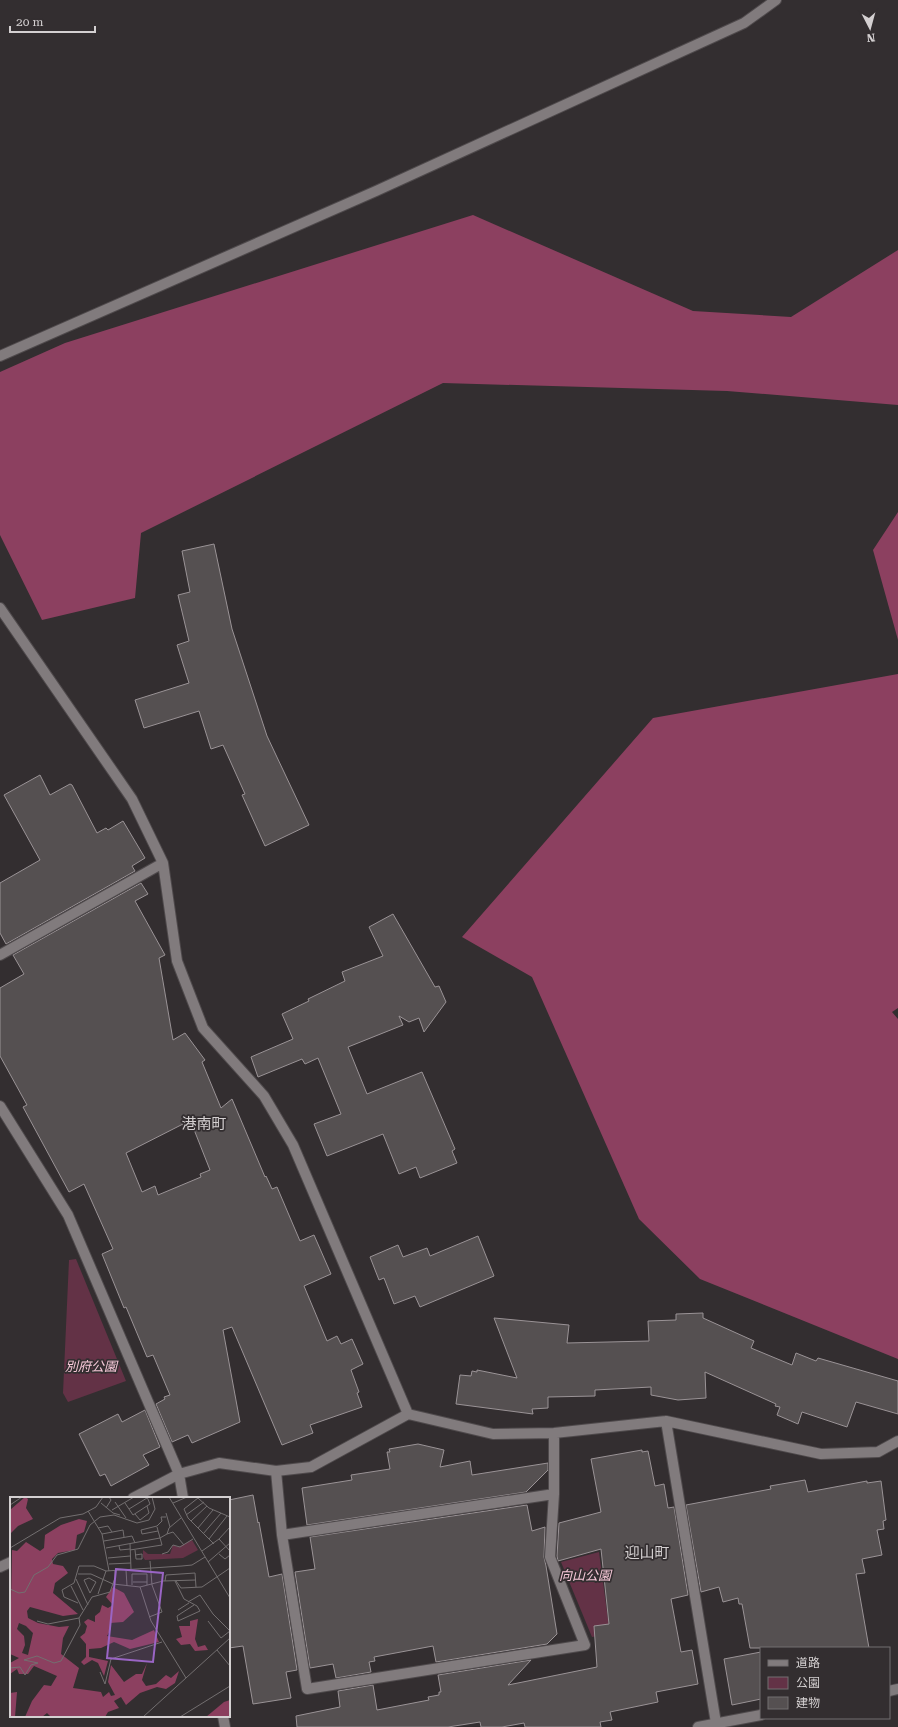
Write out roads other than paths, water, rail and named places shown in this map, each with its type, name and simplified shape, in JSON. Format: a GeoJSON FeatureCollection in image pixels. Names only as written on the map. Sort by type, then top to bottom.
{"type":"FeatureCollection","features":[{"type":"Feature","properties":{"kind":"street"},"geometry":{"type":"LineString","coordinates":[[0,356],[376,191],[645,69],[744,23],[776,0]]}},
{"type":"Feature","properties":{"kind":"street"},"geometry":{"type":"LineString","coordinates":[[0,608],[132,799],[162,863],[177,961],[203,1028],[264,1096],[293,1145],[408,1414]]}},
{"type":"Feature","properties":{"kind":"street"},"geometry":{"type":"LineString","coordinates":[[0,955],[162,863]]}},
{"type":"Feature","properties":{"kind":"street"},"geometry":{"type":"LineString","coordinates":[[0,1106],[68,1215],[179,1474],[183,1497]]}},
{"type":"Feature","properties":{"kind":"street"},"geometry":{"type":"LineString","coordinates":[[135,1497],[179,1474],[219,1463],[276,1471],[311,1467],[408,1414],[494,1434],[554,1433],[666,1421],[821,1454],[878,1452],[898,1441]]}},
{"type":"Feature","properties":{"kind":"street"},"geometry":{"type":"LineString","coordinates":[[666,1421],[716,1723]]}},
{"type":"Feature","properties":{"kind":"street"},"geometry":{"type":"LineString","coordinates":[[276,1471],[282,1535],[307,1689],[585,1645],[550,1557],[554,1494],[554,1433]]}},
{"type":"Feature","properties":{"kind":"street"},"geometry":{"type":"LineString","coordinates":[[282,1535],[554,1494]]}},
{"type":"Feature","properties":{"kind":"street"},"geometry":{"type":"LineString","coordinates":[[0,1567],[10,1562]]}},
{"type":"Feature","properties":{"kind":"street"},"geometry":{"type":"LineString","coordinates":[[698,1727],[760,1715]]}},
{"type":"Feature","properties":{"kind":"street"},"geometry":{"type":"LineString","coordinates":[[223,1717],[225,1727]]}},
{"type":"Feature","properties":{"kind":"district","name":"港南町"},"geometry":{"type":"Point","coordinates":[204,1124]}},
{"type":"Feature","properties":{"kind":"district","name":"迎山町"},"geometry":{"type":"Point","coordinates":[647,1553]}},
{"type":"Feature","properties":{"kind":"park label","name":"別府公園"},"geometry":{"type":"Point","coordinates":[91,1366]}},
{"type":"Feature","properties":{"kind":"park label","name":"向山公園"},"geometry":{"type":"Point","coordinates":[585,1575]}}]}
